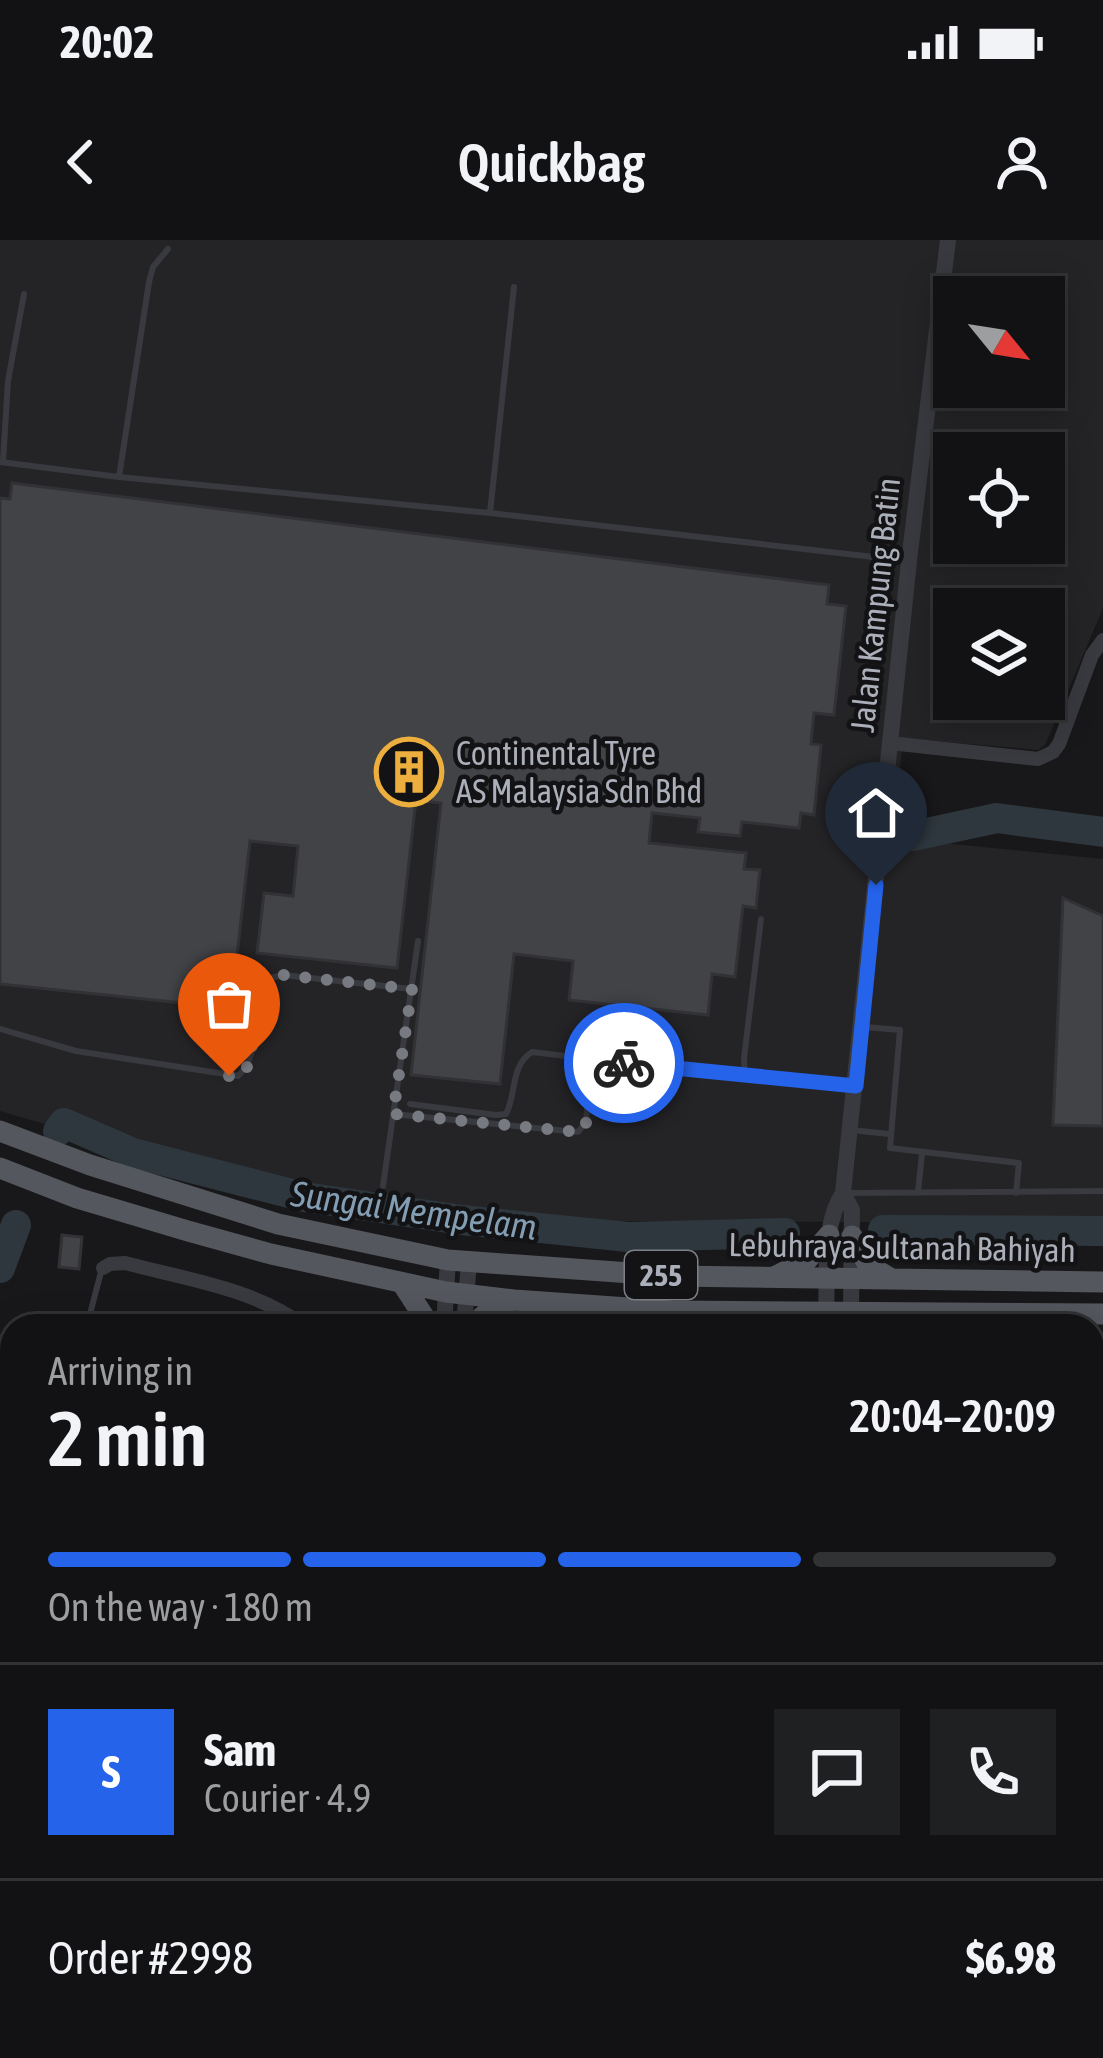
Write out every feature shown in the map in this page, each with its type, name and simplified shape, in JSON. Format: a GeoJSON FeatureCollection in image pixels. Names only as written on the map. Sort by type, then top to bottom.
{"type":"FeatureCollection","features":[{"type":"Feature","properties":{"kind":"main road","name":"Lebuhraya Sultanah Bahiyah"},"geometry":{"type":"LineString","coordinates":[[0,1131],[90,1165],[278,1224],[459,1261],[673,1276],[1103,1282]]}},
{"type":"Feature","properties":{"kind":"main road","name":"Lebuhraya Sultanah Bahiyah"},"geometry":{"type":"LineString","coordinates":[[6,1170],[77,1198],[271,1254],[456,1293],[671,1311],[1103,1314]]}},
{"type":"Feature","properties":{"kind":"main road"},"geometry":{"type":"LineString","coordinates":[[770,1278],[807,1261],[829,1235]]}},
{"type":"Feature","properties":{"kind":"main road"},"geometry":{"type":"LineString","coordinates":[[853,1236],[868,1265],[900,1280]]}},
{"type":"Feature","properties":{"kind":"main road"},"geometry":{"type":"LineString","coordinates":[[402,1283],[422,1314]]}},
{"type":"Feature","properties":{"kind":"main road"},"geometry":{"type":"LineString","coordinates":[[484,1314],[514,1300]]}},
{"type":"Feature","properties":{"kind":"street","name":"Jalan Kampung Batin"},"geometry":{"type":"LineString","coordinates":[[826,1311],[829,1235],[834,1207],[844,1193],[909,561],[948,240]]}},
{"type":"Feature","properties":{"kind":"street"},"geometry":{"type":"LineString","coordinates":[[890,743],[1046,757],[1059,744],[1085,670],[1103,640]]}},
{"type":"Feature","properties":{"kind":"street","name":"Jalan Kampung Batin"},"geometry":{"type":"LineString","coordinates":[[844,1193],[852,1210],[851,1312]]}},
{"type":"Feature","properties":{"kind":"street"},"geometry":{"type":"LineString","coordinates":[[448,1314],[459,1261]]}},
{"type":"Feature","properties":{"kind":"street"},"geometry":{"type":"LineString","coordinates":[[104,1268],[125,1263],[243,1294],[287,1314]]}},
{"type":"Feature","properties":{"kind":"street"},"geometry":{"type":"LineString","coordinates":[[456,1293],[461,1314]]}},
{"type":"Feature","properties":{"kind":"lane"},"geometry":{"type":"LineString","coordinates":[[119,477],[149,282],[153,267],[168,249]]}},
{"type":"Feature","properties":{"kind":"lane"},"geometry":{"type":"LineString","coordinates":[[490,513],[514,286]]}},
{"type":"Feature","properties":{"kind":"lane"},"geometry":{"type":"LineString","coordinates":[[24,294],[8,381],[1,462],[909,561]]}},
{"type":"Feature","properties":{"kind":"lane"},"geometry":{"type":"LineString","coordinates":[[745,1077],[761,919]]}},
{"type":"Feature","properties":{"kind":"lane"},"geometry":{"type":"LineString","coordinates":[[382,1186],[418,941]]}},
{"type":"Feature","properties":{"kind":"lane"},"geometry":{"type":"LineString","coordinates":[[0,1030],[76,1052],[238,1076],[250,1060],[262,991],[269,978],[283,975],[412,989]]}},
{"type":"Feature","properties":{"kind":"lane"},"geometry":{"type":"LineString","coordinates":[[862,1027],[899,1030],[890,1148],[1019,1162],[1016,1193]]}},
{"type":"Feature","properties":{"kind":"lane"},"geometry":{"type":"LineString","coordinates":[[410,1104],[506,1114],[516,1072],[532,1052],[856,1086]]}},
{"type":"Feature","properties":{"kind":"lane"},"geometry":{"type":"LineString","coordinates":[[393,1114],[578,1132],[586,1123],[591,1059]]}},
{"type":"Feature","properties":{"kind":"lane"},"geometry":{"type":"LineString","coordinates":[[850,1130],[890,1134]]}},
{"type":"Feature","properties":{"kind":"lane"},"geometry":{"type":"LineString","coordinates":[[918,1193],[922,1154]]}},
{"type":"Feature","properties":{"kind":"lane"},"geometry":{"type":"LineString","coordinates":[[844,1193],[1103,1191]]}},
{"type":"Feature","properties":{"kind":"lane"},"geometry":{"type":"LineString","coordinates":[[92,1314],[104,1268]]}},
{"type":"Feature","properties":{"kind":"shaded area"},"geometry":{"type":"Polygon","coordinates":[[[0,240],[1103,240],[1103,608],[1065,698],[1065,588],[933,588],[933,720],[1056,720],[1038,750],[903,738],[893,838],[1103,859],[1103,1223],[615,1221],[393,1200],[278,1179],[90,1127],[41,1123],[0,1111],[0,240]]]}},
{"type":"Feature","properties":{"kind":"building","name":"Continental Tyre AS Malaysia Sdn Bhd"},"geometry":{"type":"Polygon","coordinates":[[[12,483],[829,585],[827,604],[846,606],[834,715],[814,713],[811,744],[821,745],[814,815],[801,813],[799,828],[742,822],[740,836],[698,832],[700,818],[652,813],[649,843],[746,853],[744,869],[760,870],[756,908],[743,906],[735,977],[712,974],[708,1015],[569,1000],[573,961],[514,954],[500,1084],[411,1075],[441,803],[416,800],[397,968],[257,953],[264,893],[293,896],[298,846],[250,841],[231,1008],[0,984],[0,498],[10,499],[12,483]]]}},
{"type":"Feature","properties":{"kind":"building"},"geometry":{"type":"Polygon","coordinates":[[[1063,898],[1103,916],[1103,1126],[1053,1125],[1063,898]]]}},
{"type":"Feature","properties":{"kind":"building"},"geometry":{"type":"Polygon","coordinates":[[[62,1235],[82,1237],[79,1269],[59,1267],[62,1235]]]}},
{"type":"Feature","properties":{"kind":"waterway"},"geometry":{"type":"LineString","coordinates":[[913,836],[997,818],[1103,832]]}},
{"type":"Feature","properties":{"kind":"waterway","name":"Sungai Mempelam"},"geometry":{"type":"LineString","coordinates":[[58,1131],[64,1123],[133,1153],[304,1197],[462,1220],[628,1237],[785,1233]]}},
{"type":"Feature","properties":{"kind":"waterway","name":"Sungai Mempelam"},"geometry":{"type":"LineString","coordinates":[[0,1268],[16,1225]]}},
{"type":"Feature","properties":{"kind":"waterway","name":"Sungai Mempelam"},"geometry":{"type":"LineString","coordinates":[[883,1230],[1103,1231]]}},
{"type":"Feature","properties":{"kind":"way so far"},"geometry":{"type":"LineString","coordinates":[[229,1076],[238,1076],[248,1066],[264,983],[283,975],[412,989],[393,1114],[578,1132],[586,1123],[591,1059],[624,1063]]}},
{"type":"Feature","properties":{"kind":"place","name":"Continental Tyre AS Malaysia Sdn Bhd"},"geometry":{"type":"Point","coordinates":[409,772]}},
{"type":"Feature","properties":{"kind":"route"},"geometry":{"type":"LineString","coordinates":[[624,1063],[856,1086],[876,885]]}}]}
